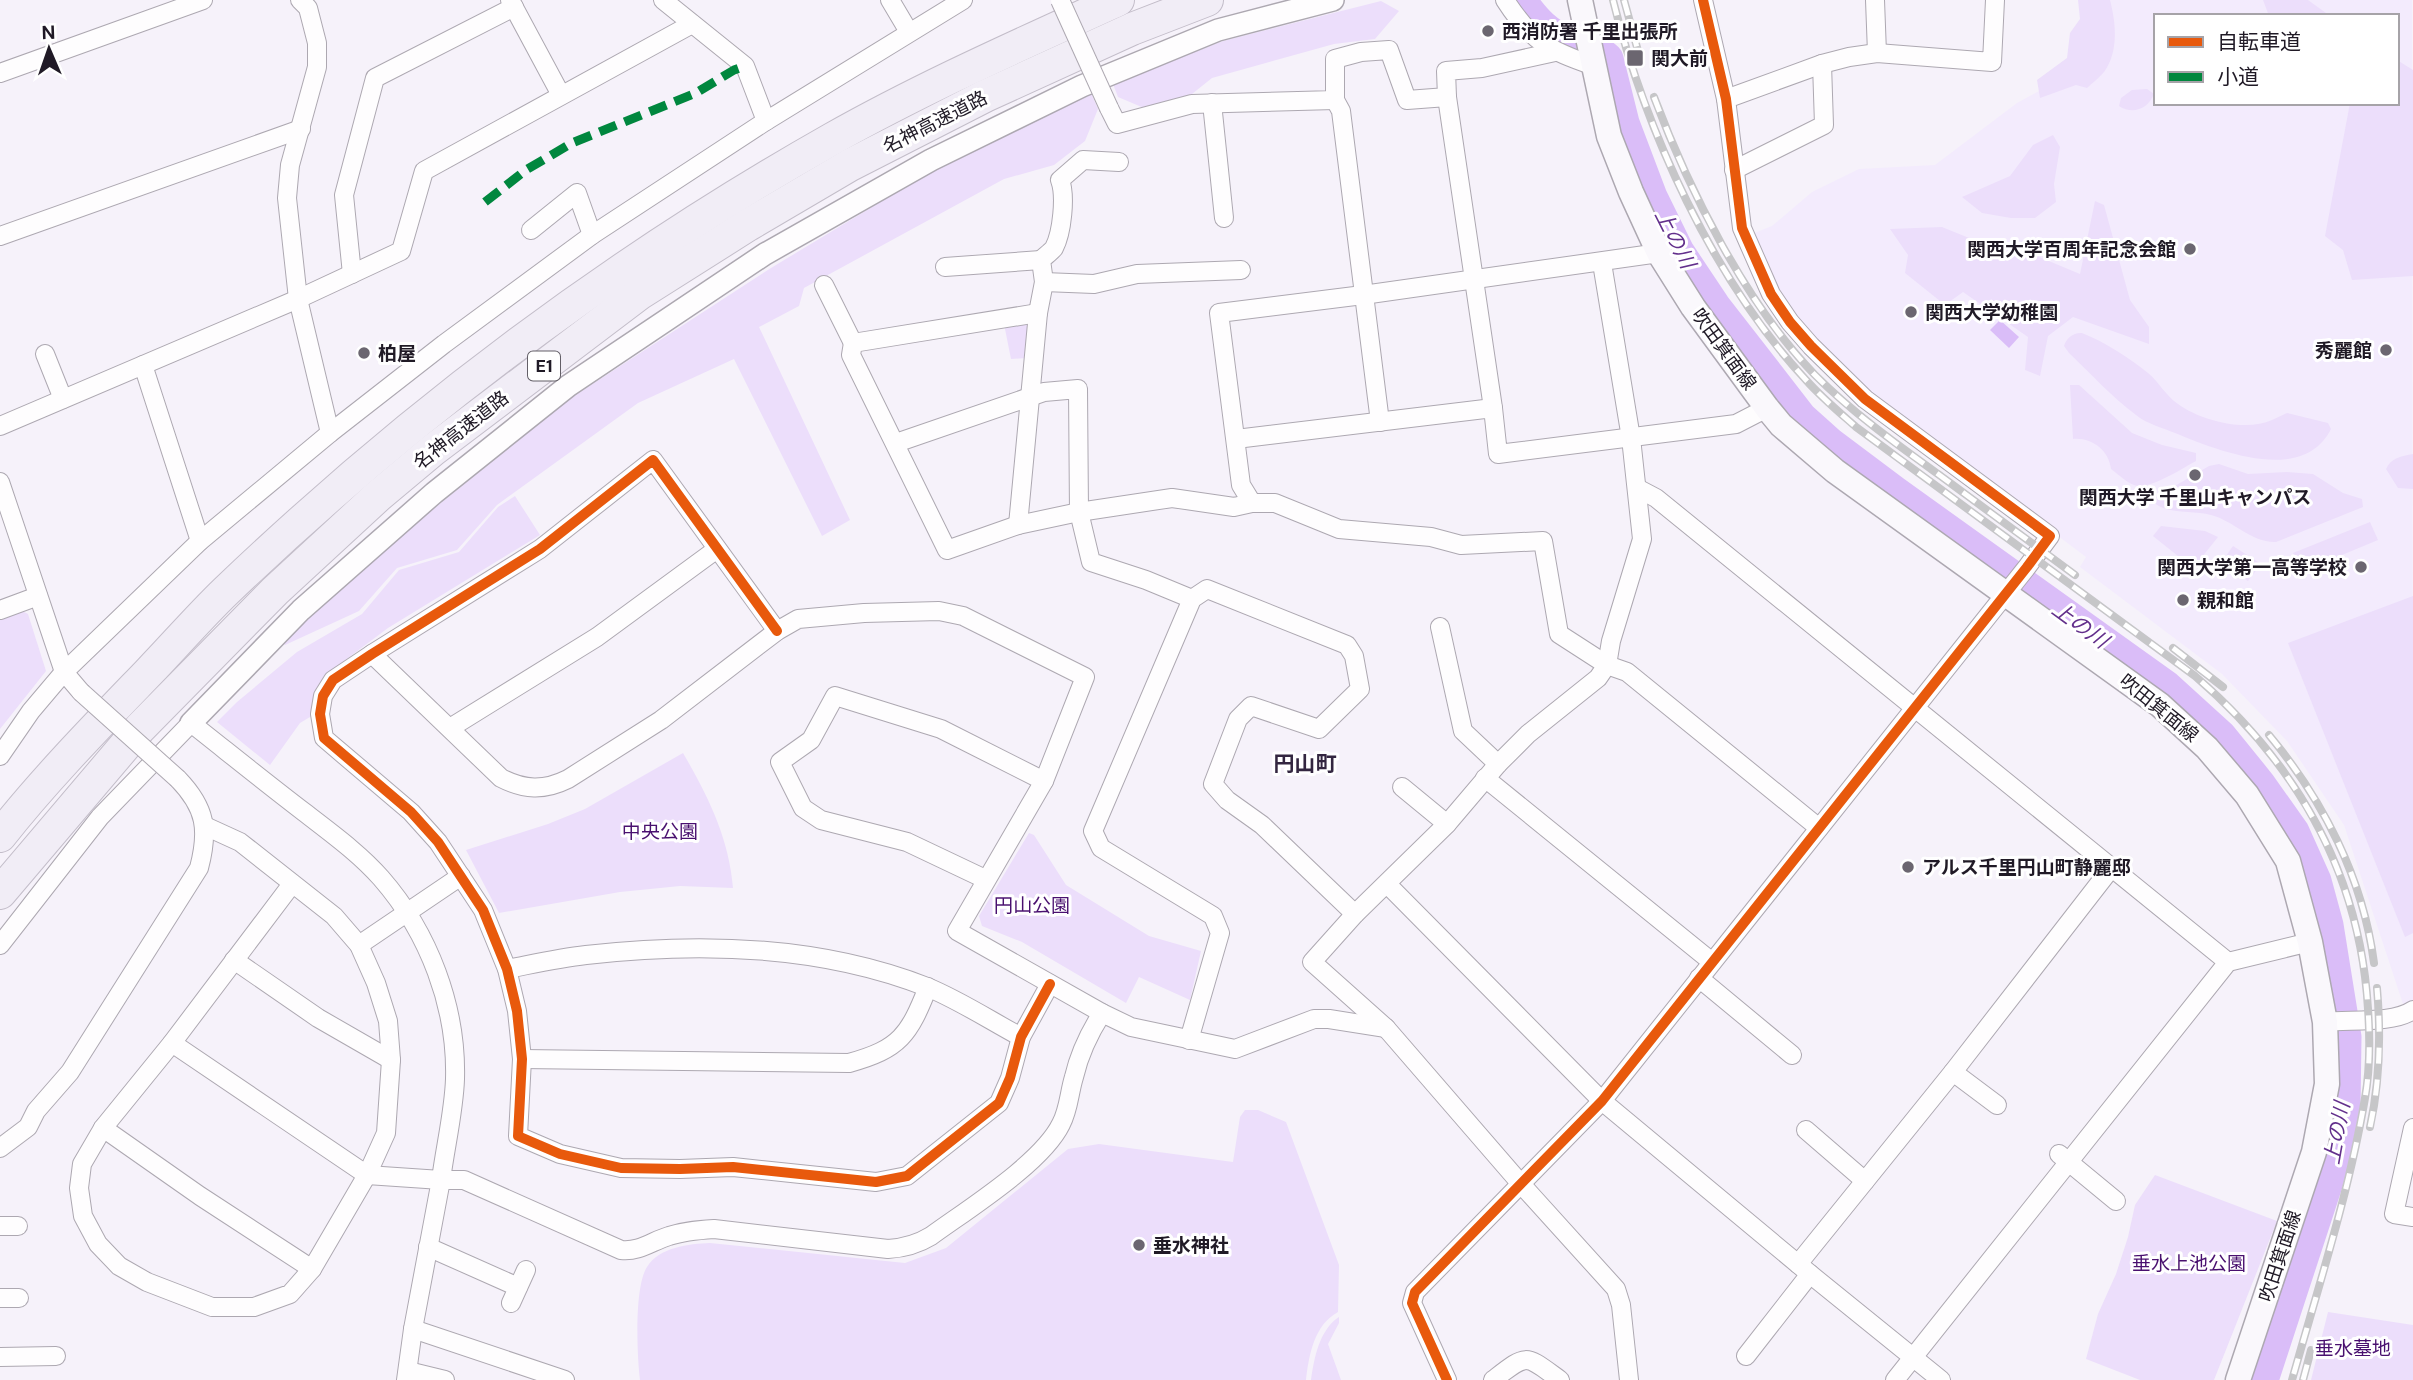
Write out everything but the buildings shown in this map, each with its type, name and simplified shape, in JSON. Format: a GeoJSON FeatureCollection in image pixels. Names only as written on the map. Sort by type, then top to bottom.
{"type":"FeatureCollection","features":[{"type":"Feature","properties":{"kind":"highway","name":"名神高速道路"},"geometry":{"type":"LineString","coordinates":[[0,836],[107,715],[224,593],[302,521],[432,409],[511,347],[733,197],[835,138],[972,66],[1118,0]]}},
{"type":"Feature","properties":{"kind":"highway","name":"名神高速道路"},"geometry":{"type":"LineString","coordinates":[[0,894],[140,728],[275,591],[378,496],[433,450],[639,294],[850,165],[985,96],[1132,29],[1207,0]]}},
{"type":"Feature","properties":{"kind":"main road","name":"吹田箕面線"},"geometry":{"type":"LineString","coordinates":[[1580,0],[1609,136],[1631,192],[1659,253],[1693,307],[1767,408],[1781,425],[1835,471],[2009,589],[2160,705],[2207,748],[2247,795],[2288,861],[2331,1022],[2327,1084],[2314,1152],[2238,1380]]}},
{"type":"Feature","properties":{"kind":"street"},"geometry":{"type":"LineString","coordinates":[[0,73],[203,0]]}},
{"type":"Feature","properties":{"kind":"street"},"geometry":{"type":"LineString","coordinates":[[300,0],[308,8],[317,43],[317,67],[290,165],[287,198],[298,299],[330,433]]}},
{"type":"Feature","properties":{"kind":"street"},"geometry":{"type":"LineString","coordinates":[[663,0],[745,66],[766,121]]}},
{"type":"Feature","properties":{"kind":"street"},"geometry":{"type":"LineString","coordinates":[[890,0],[909,32]]}},
{"type":"Feature","properties":{"kind":"street"},"geometry":{"type":"LineString","coordinates":[[0,756],[30,711],[64,672],[200,541],[330,433],[444,344],[592,235],[766,121],[963,0]]}},
{"type":"Feature","properties":{"kind":"street"},"geometry":{"type":"LineString","coordinates":[[1060,0],[1117,124],[1192,104],[1335,100]]}},
{"type":"Feature","properties":{"kind":"street"},"geometry":{"type":"LineString","coordinates":[[0,945],[100,817],[301,610],[434,493],[569,386],[765,254],[931,160],[1082,86],[1218,30],[1334,0]]}},
{"type":"Feature","properties":{"kind":"street"},"geometry":{"type":"LineString","coordinates":[[1505,0],[1533,37],[1555,52]]}},
{"type":"Feature","properties":{"kind":"street"},"geometry":{"type":"LineString","coordinates":[[1447,1380],[1412,1303],[1412,1296],[1602,1101],[2050,536],[1866,399],[1811,346],[1771,294],[1742,228],[1726,99],[1703,0]]}},
{"type":"Feature","properties":{"kind":"street"},"geometry":{"type":"LineString","coordinates":[[1875,0],[1877,53]]}},
{"type":"Feature","properties":{"kind":"street"},"geometry":{"type":"LineString","coordinates":[[1726,99],[1822,64],[1877,53],[1992,62],[1994,0]]}},
{"type":"Feature","properties":{"kind":"street"},"geometry":{"type":"LineString","coordinates":[[352,274],[344,195],[375,78],[512,4],[561,95]]}},
{"type":"Feature","properties":{"kind":"street"},"geometry":{"type":"LineString","coordinates":[[0,426],[298,299],[401,251],[424,171],[692,24]]}},
{"type":"Feature","properties":{"kind":"street"},"geometry":{"type":"LineString","coordinates":[[1380,422],[1341,111],[1335,100],[1335,60],[1361,52],[1390,50],[1407,100],[1447,97]]}},
{"type":"Feature","properties":{"kind":"street"},"geometry":{"type":"LineString","coordinates":[[1592,56],[1555,52],[1482,68],[1446,71],[1447,97],[1498,454],[1736,424],[1767,408]]}},
{"type":"Feature","properties":{"kind":"street"},"geometry":{"type":"LineString","coordinates":[[1734,170],[1824,125],[1822,64]]}},
{"type":"Feature","properties":{"kind":"street"},"geometry":{"type":"LineString","coordinates":[[1212,103],[1224,218]]}},
{"type":"Feature","properties":{"kind":"street"},"geometry":{"type":"LineString","coordinates":[[0,236],[301,129]]}},
{"type":"Feature","properties":{"kind":"street"},"geometry":{"type":"LineString","coordinates":[[945,267],[1041,260],[1054,248],[1063,211],[1064,190],[1060,180],[1083,160],[1110,166]]}},
{"type":"Feature","properties":{"kind":"street"},"geometry":{"type":"LineString","coordinates":[[531,230],[577,193],[592,235]]}},
{"type":"Feature","properties":{"kind":"street"},"geometry":{"type":"LineString","coordinates":[[1252,503],[1241,485],[1219,313],[1602,263],[1659,253]]}},
{"type":"Feature","properties":{"kind":"street"},"geometry":{"type":"LineString","coordinates":[[1018,525],[1038,313],[1044,282],[1041,260]]}},
{"type":"Feature","properties":{"kind":"street"},"geometry":{"type":"LineString","coordinates":[[1602,263],[1631,438],[1643,539],[1611,641],[1607,665],[1598,678],[1528,734],[1498,764],[1447,824],[1355,914],[1312,962],[1386,1028],[1616,1289],[1621,1305],[1629,1380]]}},
{"type":"Feature","properties":{"kind":"street"},"geometry":{"type":"LineString","coordinates":[[1044,282],[1094,284],[1136,274],[1220,278],[1241,270]]}},
{"type":"Feature","properties":{"kind":"street"},"geometry":{"type":"LineString","coordinates":[[824,285],[853,343],[850,355],[947,550],[1018,525],[1079,512],[1172,498],[1234,507],[1252,503],[1275,503],[1339,529],[1432,537],[1461,545],[1543,541],[1559,634],[1607,665],[1627,672],[1819,828]]}},
{"type":"Feature","properties":{"kind":"street"},"geometry":{"type":"LineString","coordinates":[[853,343],[1038,313]]}},
{"type":"Feature","properties":{"kind":"street"},"geometry":{"type":"LineString","coordinates":[[45,354],[63,399]]}},
{"type":"Feature","properties":{"kind":"street"},"geometry":{"type":"LineString","coordinates":[[143,365],[200,541]]}},
{"type":"Feature","properties":{"kind":"street"},"geometry":{"type":"LineString","coordinates":[[896,443],[1044,392],[1077,389],[1079,512],[1091,562],[1192,599]]}},
{"type":"Feature","properties":{"kind":"street"},"geometry":{"type":"LineString","coordinates":[[1236,439],[1493,408]]}},
{"type":"Feature","properties":{"kind":"street"},"geometry":{"type":"LineString","coordinates":[[777,631],[653,460],[540,549],[333,680],[323,696],[320,714],[324,738],[411,812],[438,842],[483,910],[507,969],[517,1011],[522,1059],[518,1136],[560,1154],[621,1168],[733,1167],[876,1182],[907,1176],[999,1103],[1010,1078],[1021,1037],[1050,984]]}},
{"type":"Feature","properties":{"kind":"street"},"geometry":{"type":"LineString","coordinates":[[0,482],[64,672],[81,692],[178,779],[200,808],[205,827],[205,846],[199,868],[71,1072],[36,1111],[28,1127],[0,1148]]}},
{"type":"Feature","properties":{"kind":"street"},"geometry":{"type":"LineString","coordinates":[[1637,488],[1656,498],[2228,962]]}},
{"type":"Feature","properties":{"kind":"street"},"geometry":{"type":"LineString","coordinates":[[450,728],[597,637],[717,550]]}},
{"type":"Feature","properties":{"kind":"street"},"geometry":{"type":"LineString","coordinates":[[1189,1040],[1220,933],[1213,916],[1101,848],[1093,831],[1192,599],[1207,589],[1347,645],[1354,656],[1360,689],[1319,730],[1251,706],[1238,719],[1213,784],[1227,800],[1262,825],[1355,914]]}},
{"type":"Feature","properties":{"kind":"street"},"geometry":{"type":"LineString","coordinates":[[0,610],[38,596]]}},
{"type":"Feature","properties":{"kind":"street"},"geometry":{"type":"LineString","coordinates":[[372,654],[501,778],[519,787],[554,786],[661,720],[777,631],[798,619],[864,613],[939,611],[962,616],[1085,677],[1044,781],[957,930],[1131,1027],[1235,1049],[1321,1018],[1386,1028]]}},
{"type":"Feature","properties":{"kind":"street"},"geometry":{"type":"LineString","coordinates":[[1440,627],[1463,731],[1498,764]]}},
{"type":"Feature","properties":{"kind":"street"},"geometry":{"type":"LineString","coordinates":[[985,879],[907,842],[821,820],[803,808],[780,762],[811,740],[835,696],[941,729],[1044,781]]}},
{"type":"Feature","properties":{"kind":"street"},"geometry":{"type":"LineString","coordinates":[[191,723],[353,850],[382,878],[432,956],[446,998],[453,1038],[455,1080],[442,1180],[413,1329],[407,1376],[445,1380]]}},
{"type":"Feature","properties":{"kind":"street"},"geometry":{"type":"LineString","coordinates":[[1485,778],[1712,962]]}},
{"type":"Feature","properties":{"kind":"street"},"geometry":{"type":"LineString","coordinates":[[1402,787],[1447,824]]}},
{"type":"Feature","properties":{"kind":"street"},"geometry":{"type":"LineString","coordinates":[[205,827],[240,842],[334,916],[359,945],[376,983],[388,1021],[391,1060],[386,1133],[367,1175],[312,1269],[290,1294],[254,1307],[212,1307],[147,1282],[119,1266],[98,1244],[83,1216],[79,1188],[82,1164],[103,1128],[292,884]]}},
{"type":"Feature","properties":{"kind":"street"},"geometry":{"type":"LineString","coordinates":[[1746,1356],[1865,1181],[2112,867]]}},
{"type":"Feature","properties":{"kind":"street"},"geometry":{"type":"LineString","coordinates":[[359,945],[461,876]]}},
{"type":"Feature","properties":{"kind":"street"},"geometry":{"type":"LineString","coordinates":[[1387,884],[1602,1101],[1804,1270],[1941,1380]]}},
{"type":"Feature","properties":{"kind":"street"},"geometry":{"type":"LineString","coordinates":[[1895,1380],[2064,1158],[2228,962],[2310,942]]}},
{"type":"Feature","properties":{"kind":"street"},"geometry":{"type":"LineString","coordinates":[[507,969],[584,955],[670,948],[737,949],[844,961],[928,987],[1021,1037]]}},
{"type":"Feature","properties":{"kind":"street"},"geometry":{"type":"LineString","coordinates":[[234,960],[318,1018],[391,1060]]}},
{"type":"Feature","properties":{"kind":"street"},"geometry":{"type":"LineString","coordinates":[[1699,978],[1792,1055]]}},
{"type":"Feature","properties":{"kind":"street"},"geometry":{"type":"LineString","coordinates":[[522,1059],[849,1063],[873,1056],[897,1042],[914,1023],[928,987]]}},
{"type":"Feature","properties":{"kind":"street"},"geometry":{"type":"LineString","coordinates":[[172,1042],[367,1175],[464,1180],[621,1250],[632,1251],[667,1236],[714,1229],[888,1249],[905,1247],[931,1236],[1038,1156],[1063,1120],[1074,1076],[1091,1030],[1102,1013]]}},
{"type":"Feature","properties":{"kind":"street"},"geometry":{"type":"LineString","coordinates":[[2331,1022],[2411,1015]]}},
{"type":"Feature","properties":{"kind":"street"},"geometry":{"type":"LineString","coordinates":[[1953,1072],[1997,1105]]}},
{"type":"Feature","properties":{"kind":"street"},"geometry":{"type":"LineString","coordinates":[[0,1132],[36,1111]]}},
{"type":"Feature","properties":{"kind":"street"},"geometry":{"type":"LineString","coordinates":[[103,1128],[200,1196],[312,1269]]}},
{"type":"Feature","properties":{"kind":"street"},"geometry":{"type":"LineString","coordinates":[[2413,1128],[2394,1214],[2413,1217]]}},
{"type":"Feature","properties":{"kind":"street"},"geometry":{"type":"LineString","coordinates":[[1806,1130],[1865,1181]]}},
{"type":"Feature","properties":{"kind":"street"},"geometry":{"type":"LineString","coordinates":[[2064,1158],[2116,1201]]}},
{"type":"Feature","properties":{"kind":"street"},"geometry":{"type":"LineString","coordinates":[[428,1247],[515,1295],[526,1270]]}},
{"type":"Feature","properties":{"kind":"street"},"geometry":{"type":"LineString","coordinates":[[0,1298],[19,1298]]}},
{"type":"Feature","properties":{"kind":"street"},"geometry":{"type":"LineString","coordinates":[[413,1329],[468,1355],[556,1371]]}},
{"type":"Feature","properties":{"kind":"street"},"geometry":{"type":"LineString","coordinates":[[0,1357],[56,1356]]}},
{"type":"Feature","properties":{"kind":"street"},"geometry":{"type":"LineString","coordinates":[[1493,1380],[1518,1361],[1525,1359],[1535,1362],[1560,1380]]}},
{"type":"Feature","properties":{"kind":"shaded area","name":"関西大学 千里山キャンパス"},"geometry":{"type":"Polygon","coordinates":[[[2106,0],[2412,0],[2413,1000],[2404,1007],[2344,825],[2287,741],[2222,674],[2080,567],[2086,557],[1868,393],[1816,342],[1797,318],[1778,290],[1752,234],[1772,226],[1812,192],[1859,169],[1935,165],[2017,103],[2074,72],[2106,0]]]}},
{"type":"Feature","properties":{"kind":"shaded area"},"geometry":{"type":"Polygon","coordinates":[[[2000,320],[2019,337],[2009,348],[1990,330],[2000,320]]]}},
{"type":"Feature","properties":{"kind":"green space"},"geometry":{"type":"Polygon","coordinates":[[[2078,0],[2110,0],[2115,37],[2109,64],[2087,88],[2076,85],[2040,98],[2037,80],[2067,58],[2070,33],[2080,19],[2078,0]]]}},
{"type":"Feature","properties":{"kind":"green space"},"geometry":{"type":"Polygon","coordinates":[[[2263,0],[2308,0],[2326,13],[2326,14],[2268,14],[2263,0]]]}},
{"type":"Feature","properties":{"kind":"green space"},"geometry":{"type":"Polygon","coordinates":[[[1381,1],[1399,11],[1375,39],[1334,44],[1212,78],[1192,94],[1144,108],[1118,97],[1113,84],[1223,41],[1381,1]]]}},
{"type":"Feature","properties":{"kind":"green space"},"geometry":{"type":"Polygon","coordinates":[[[2399,61],[2413,70],[2413,276],[2352,280],[2343,250],[2325,236],[2350,105],[2399,105],[2399,61]]]}},
{"type":"Feature","properties":{"kind":"green space"},"geometry":{"type":"Polygon","coordinates":[[[2147,89],[2154,94],[2144,107],[2130,110],[2119,106],[2121,98],[2132,90],[2147,89]]]}},
{"type":"Feature","properties":{"kind":"green space"},"geometry":{"type":"Polygon","coordinates":[[[1091,93],[1098,109],[1085,141],[1054,165],[1004,179],[804,288],[799,306],[759,327],[850,520],[822,536],[734,359],[638,403],[497,505],[457,550],[397,568],[359,611],[285,645],[282,642],[406,531],[571,398],[771,268],[935,169],[1091,93]]]}},
{"type":"Feature","properties":{"kind":"green space"},"geometry":{"type":"Polygon","coordinates":[[[2053,135],[2060,147],[2054,184],[2056,202],[2035,218],[2011,218],[1982,213],[1962,197],[2010,176],[2033,145],[2053,135]]]}},
{"type":"Feature","properties":{"kind":"green space"},"geometry":{"type":"Polygon","coordinates":[[[2095,201],[2104,205],[2130,300],[2149,327],[2149,344],[2073,317],[2048,336],[2040,376],[2025,370],[2028,337],[1963,292],[1945,305],[1905,273],[1908,255],[1890,229],[1942,227],[1979,242],[2020,249],[2080,274],[2095,201]]]}},
{"type":"Feature","properties":{"kind":"green space"},"geometry":{"type":"Polygon","coordinates":[[[1023,321],[1029,326],[1027,358],[1011,359],[1004,324],[1023,321]]]}},
{"type":"Feature","properties":{"kind":"green space"},"geometry":{"type":"Polygon","coordinates":[[[2076,333],[2082,333],[2108,345],[2132,361],[2152,377],[2174,401],[2211,420],[2250,425],[2287,413],[2328,423],[2331,429],[2318,446],[2301,456],[2281,460],[2236,454],[2155,426],[2118,401],[2069,353],[2064,346],[2067,340],[2076,333]]]}},
{"type":"Feature","properties":{"kind":"green space"},"geometry":{"type":"Polygon","coordinates":[[[2070,385],[2079,385],[2132,433],[2162,445],[2196,453],[2196,461],[2148,485],[2140,486],[2128,482],[2111,469],[2107,456],[2098,446],[2086,440],[2073,439],[2070,385]]]}},
{"type":"Feature","properties":{"kind":"green space"},"geometry":{"type":"Polygon","coordinates":[[[2413,454],[2413,489],[2398,488],[2386,469],[2394,460],[2413,454]]]}},
{"type":"Feature","properties":{"kind":"green space"},"geometry":{"type":"Polygon","coordinates":[[[2219,464],[2248,474],[2313,474],[2343,493],[2362,499],[2363,507],[2276,542],[2259,539],[2211,515],[2173,511],[2153,502],[2156,497],[2209,466],[2219,464]]]}},
{"type":"Feature","properties":{"kind":"green space"},"geometry":{"type":"Polygon","coordinates":[[[515,496],[540,535],[388,628],[324,677],[314,694],[310,717],[300,723],[270,765],[217,722],[297,652],[362,614],[399,570],[459,552],[498,507],[515,496]]]}},
{"type":"Feature","properties":{"kind":"green space"},"geometry":{"type":"Polygon","coordinates":[[[2370,522],[2378,540],[2301,572],[2293,553],[2370,522]]]}},
{"type":"Feature","properties":{"kind":"green space"},"geometry":{"type":"Polygon","coordinates":[[[2161,526],[2205,531],[2218,537],[2193,568],[2153,536],[2161,526]]]}},
{"type":"Feature","properties":{"kind":"green space"},"geometry":{"type":"Polygon","coordinates":[[[2233,546],[2261,564],[2248,581],[2221,563],[2233,546]]]}},
{"type":"Feature","properties":{"kind":"green space"},"geometry":{"type":"Polygon","coordinates":[[[2413,596],[2413,933],[2405,937],[2288,643],[2413,596]]]}},
{"type":"Feature","properties":{"kind":"green space"},"geometry":{"type":"Polygon","coordinates":[[[22,611],[28,614],[46,671],[0,729],[0,619],[22,611]]]}},
{"type":"Feature","properties":{"kind":"green space","name":"中央公園"},"geometry":{"type":"Polygon","coordinates":[[[683,753],[716,818],[727,852],[733,888],[680,886],[620,892],[499,913],[466,850],[548,824],[585,809],[683,753]]]}},
{"type":"Feature","properties":{"kind":"green space","name":"円山公園"},"geometry":{"type":"Polygon","coordinates":[[[1029,833],[1034,835],[1066,885],[1149,936],[1201,951],[1190,1000],[1139,977],[1126,1003],[1022,942],[982,926],[979,916],[1029,833]]]}},
{"type":"Feature","properties":{"kind":"green space","name":"垂水神社"},"geometry":{"type":"Polygon","coordinates":[[[1245,1110],[1258,1110],[1286,1122],[1339,1265],[1338,1312],[1318,1333],[1311,1351],[1306,1380],[640,1380],[637,1339],[640,1290],[647,1267],[652,1260],[667,1251],[710,1243],[905,1263],[946,1248],[1068,1149],[1099,1144],[1233,1162],[1240,1117],[1245,1110]]]}},
{"type":"Feature","properties":{"kind":"green space","name":"垂水上池公園"},"geometry":{"type":"Polygon","coordinates":[[[2155,1175],[2277,1221],[2214,1380],[2140,1380],[2086,1359],[2098,1314],[2116,1274],[2128,1237],[2135,1205],[2155,1175]]]}},
{"type":"Feature","properties":{"kind":"green space","name":"垂水墓地"},"geometry":{"type":"Polygon","coordinates":[[[2328,1312],[2413,1325],[2413,1380],[2311,1380],[2328,1312]]]}},
{"type":"Feature","properties":{"kind":"green space"},"geometry":{"type":"Polygon","coordinates":[[[1339,1317],[1339,1323],[1328,1344],[1341,1380],[1311,1380],[1322,1337],[1339,1317]]]}},
{"type":"Feature","properties":{"kind":"waterway","name":"上の川"},"geometry":{"type":"LineString","coordinates":[[1520,0],[1536,20],[1555,36],[1607,59],[1623,123],[1651,197],[1678,252],[1714,306],[1801,418],[1830,444],[1894,492],[2166,687],[2221,737],[2293,832],[2315,881],[2327,925],[2345,1037],[2344,1108],[2335,1157],[2262,1380]]}},
{"type":"Feature","properties":{"kind":"railway"},"geometry":{"type":"LineString","coordinates":[[1613,0],[1644,100],[1687,202],[1742,297],[1773,341],[1806,380],[1856,427],[2195,676],[2264,746],[2292,784],[2316,824],[2336,867],[2352,912],[2362,959],[2369,1020],[2369,1065],[2350,1169],[2292,1380]]}},
{"type":"Feature","properties":{"kind":"railway"},"geometry":{"type":"LineString","coordinates":[[1624,0],[1638,51]]}},
{"type":"Feature","properties":{"kind":"railway"},"geometry":{"type":"LineString","coordinates":[[1654,97],[1684,170],[1721,244],[1765,314],[1789,346],[1829,389],[1859,415],[2075,575]]}},
{"type":"Feature","properties":{"kind":"railway"},"geometry":{"type":"LineString","coordinates":[[2173,648],[2223,687]]}},
{"type":"Feature","properties":{"kind":"railway"},"geometry":{"type":"LineString","coordinates":[[2269,735],[2307,786],[2338,842],[2361,901],[2374,963]]}},
{"type":"Feature","properties":{"kind":"railway"},"geometry":{"type":"LineString","coordinates":[[2370,1127],[2379,1058],[2377,988]]}},
{"type":"Feature","properties":{"kind":"railway"},"geometry":{"type":"LineString","coordinates":[[2303,1380],[2311,1350]]}},
{"type":"Feature","properties":{"kind":"marked path"},"geometry":{"type":"LineString","coordinates":[[485,202],[526,170],[572,143],[696,93],[745,66]]}},
{"type":"Feature","properties":{"kind":"cycle path"},"geometry":{"type":"LineString","coordinates":[[1447,1380],[1412,1303],[1415,1292],[1602,1101],[2050,536],[1865,399],[1811,346],[1771,294],[1742,228],[1726,99],[1703,0]]}},
{"type":"Feature","properties":{"kind":"cycle path"},"geometry":{"type":"LineString","coordinates":[[777,631],[653,460],[540,549],[333,680],[323,696],[320,714],[324,738],[411,812],[438,842],[483,910],[507,969],[517,1011],[522,1059],[518,1136],[560,1154],[621,1168],[733,1167],[876,1182],[907,1176],[999,1103],[1010,1078],[1021,1037],[1050,984]]}},
{"type":"Feature","properties":{"kind":"place","name":"西消防署 千里出張所"},"geometry":{"type":"Point","coordinates":[1488,31]}},
{"type":"Feature","properties":{"kind":"place","name":"関大前"},"geometry":{"type":"Point","coordinates":[1635,58]}},
{"type":"Feature","properties":{"kind":"place","name":"関西大学百周年記念会館"},"geometry":{"type":"Point","coordinates":[2190,249]}},
{"type":"Feature","properties":{"kind":"place","name":"関西大学幼稚園"},"geometry":{"type":"Point","coordinates":[1911,312]}},
{"type":"Feature","properties":{"kind":"place","name":"秀麗館"},"geometry":{"type":"Point","coordinates":[2386,350]}},
{"type":"Feature","properties":{"kind":"place","name":"柏屋"},"geometry":{"type":"Point","coordinates":[364,353]}},
{"type":"Feature","properties":{"kind":"place","name":"関西大学 千里山キャンパス"},"geometry":{"type":"Point","coordinates":[2195,475]}},
{"type":"Feature","properties":{"kind":"place","name":"関西大学第一高等学校"},"geometry":{"type":"Point","coordinates":[2361,567]}},
{"type":"Feature","properties":{"kind":"place","name":"親和館"},"geometry":{"type":"Point","coordinates":[2183,600]}},
{"type":"Feature","properties":{"kind":"place","name":"アルス千里円山町静麗邸"},"geometry":{"type":"Point","coordinates":[1908,867]}},
{"type":"Feature","properties":{"kind":"place","name":"垂水神社"},"geometry":{"type":"Point","coordinates":[1139,1245]}},
{"type":"Feature","properties":{"kind":"district","name":"円山町"},"geometry":{"type":"Point","coordinates":[1305,764]}}]}
